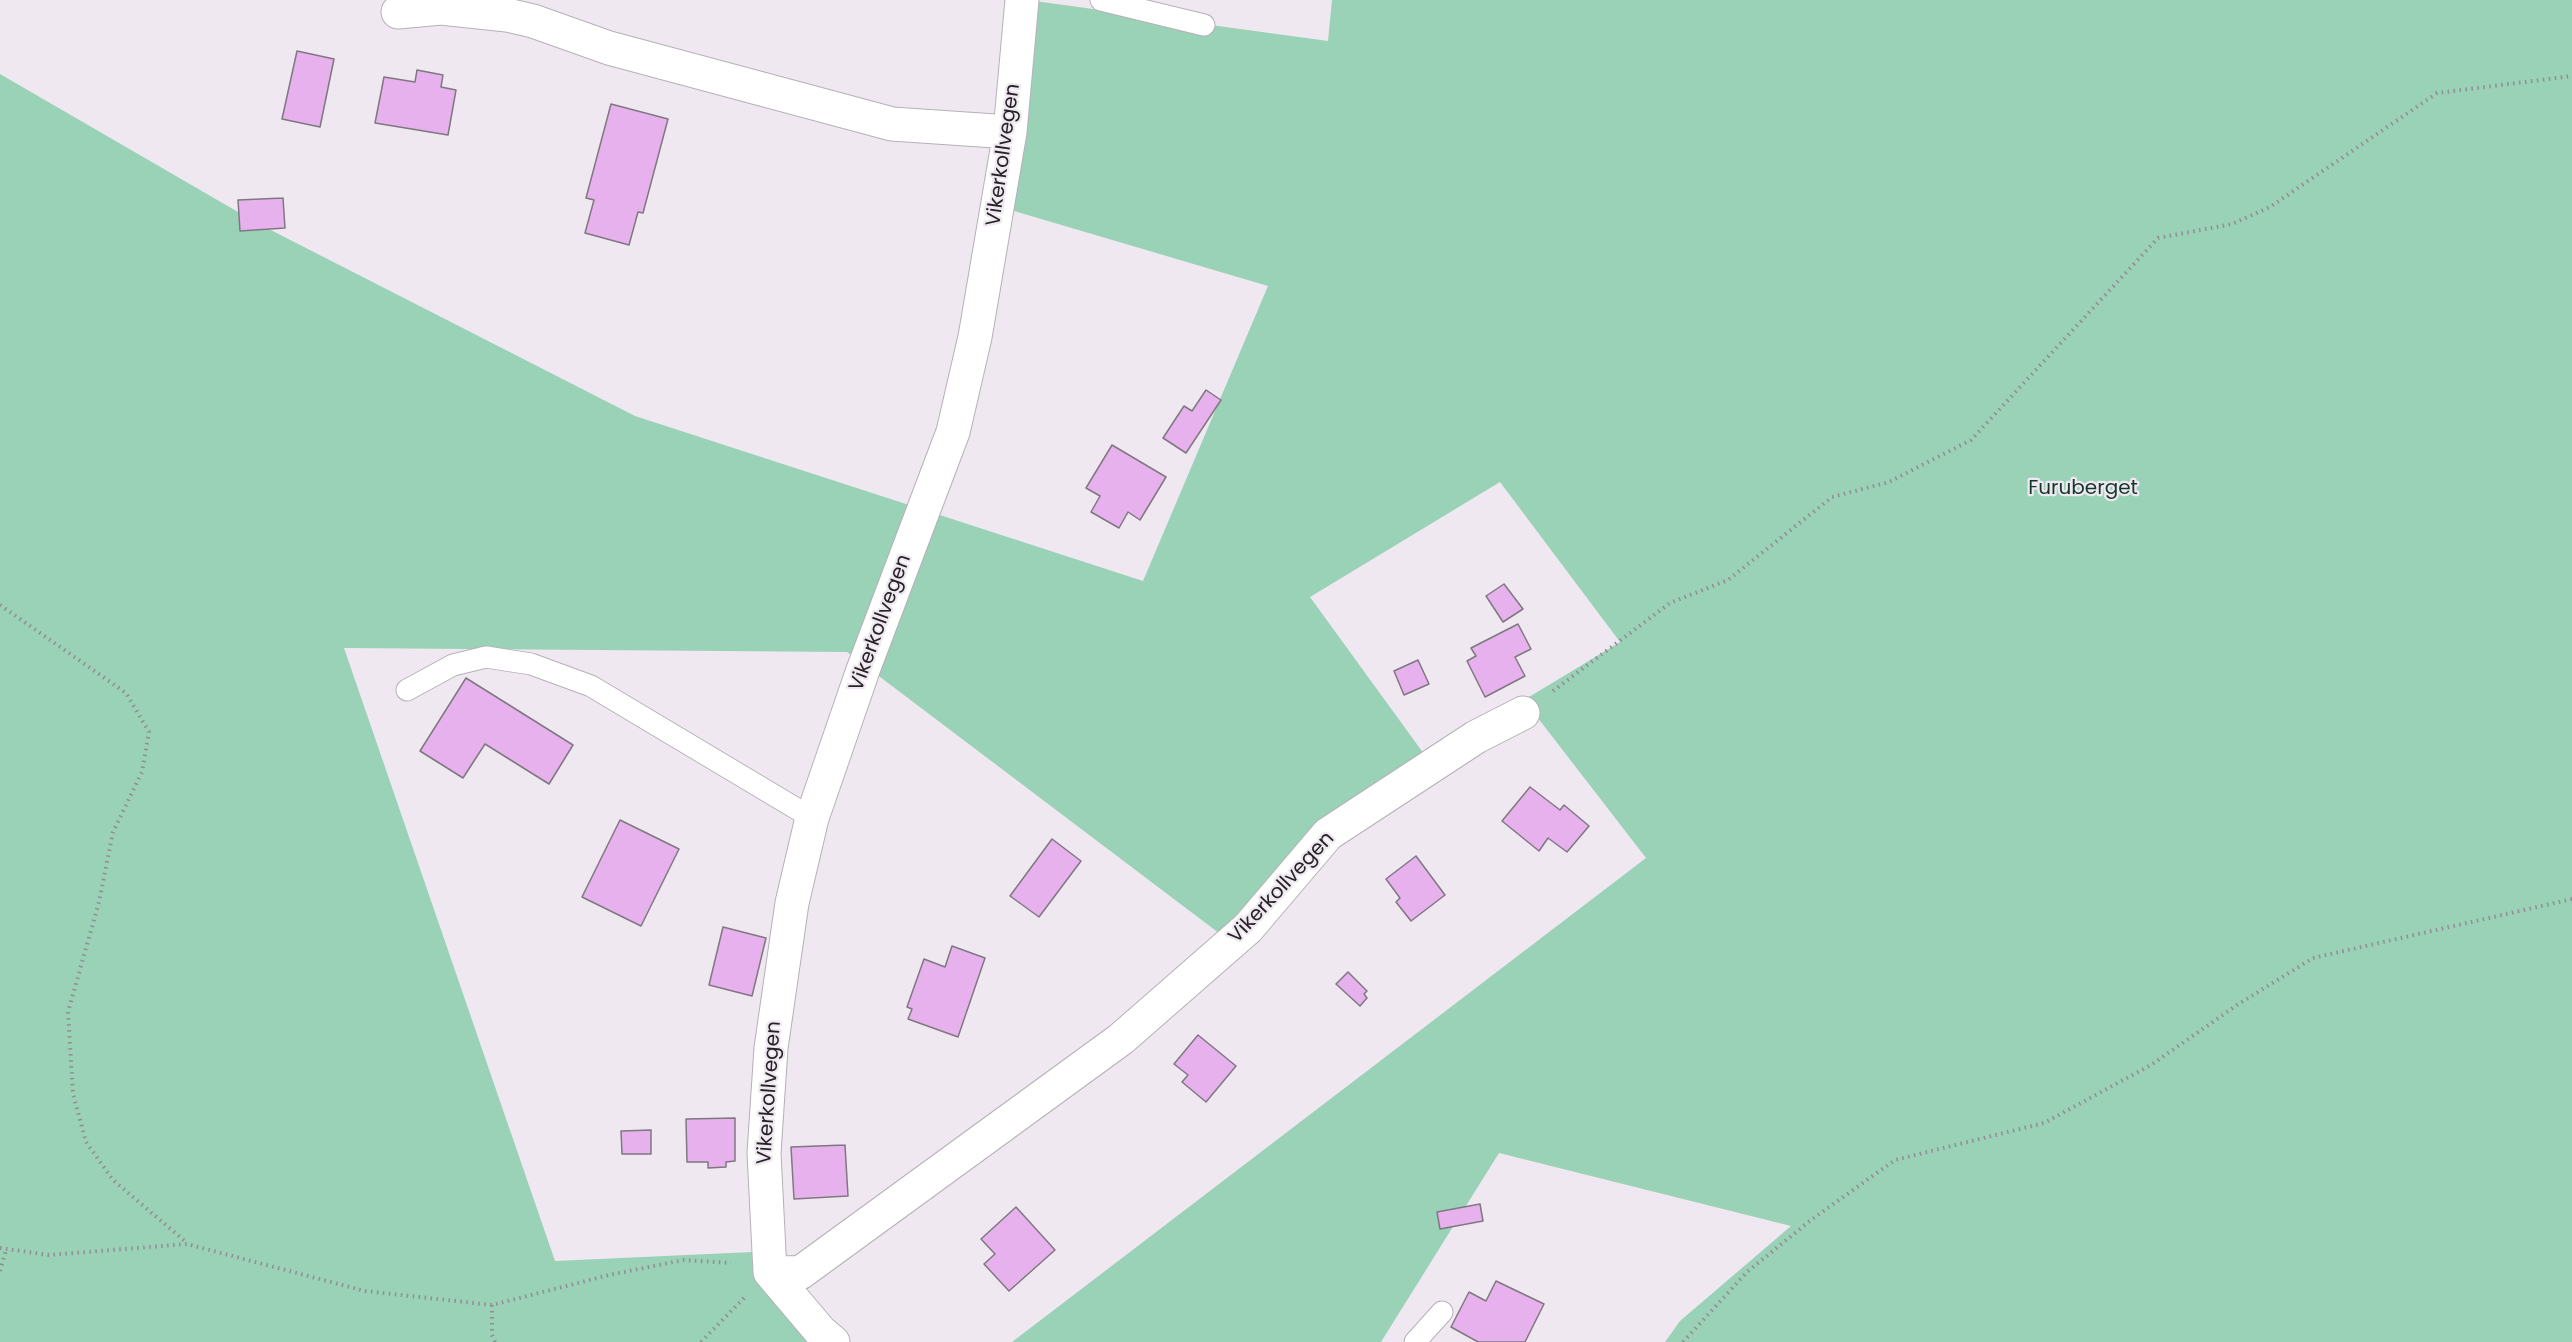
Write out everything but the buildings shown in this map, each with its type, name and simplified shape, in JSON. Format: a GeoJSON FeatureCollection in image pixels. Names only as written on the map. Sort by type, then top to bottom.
{"type":"FeatureCollection","features":[{"type":"Feature","properties":{"kind":"street","name":"Vikerkollvegen"},"geometry":{"type":"LineString","coordinates":[[1022,0],[1010,132],[975,337],[953,432],[863,670],[812,818],[792,903],[771,1048],[764,1153],[770,1272],[800,1273],[1121,1039],[1248,928],[1328,834],[1476,737],[1523,713]]}},
{"type":"Feature","properties":{"kind":"street"},"geometry":{"type":"LineString","coordinates":[[398,12],[441,8],[507,8],[534,21],[609,48],[892,124],[1010,132]]}},
{"type":"Feature","properties":{"kind":"street"},"geometry":{"type":"LineString","coordinates":[[770,1272],[832,1342]]}},
{"type":"Feature","properties":{"kind":"lane"},"geometry":{"type":"LineString","coordinates":[[1101,0],[1204,25]]}},
{"type":"Feature","properties":{"kind":"lane"},"geometry":{"type":"LineString","coordinates":[[407,690],[453,665],[486,657],[531,664],[591,686],[812,818]]}},
{"type":"Feature","properties":{"kind":"lane"},"geometry":{"type":"LineString","coordinates":[[1414,1342],[1442,1312]]}},
{"type":"Feature","properties":{"kind":"path"},"geometry":{"type":"LineString","coordinates":[[1523,713],[1670,603],[1728,580],[1832,497],[1889,482],[1971,440],[2158,238],[2232,224],[2270,207],[2437,93],[2572,76]]}},
{"type":"Feature","properties":{"kind":"path"},"geometry":{"type":"LineString","coordinates":[[0,605],[126,693],[149,732],[142,772],[114,832],[99,902],[68,1012],[73,1094],[86,1142],[112,1180],[188,1244]]}},
{"type":"Feature","properties":{"kind":"path"},"geometry":{"type":"LineString","coordinates":[[1683,1342],[1747,1272],[1811,1220],[1895,1160],[2044,1124],[2151,1065],[2237,1005],[2313,958],[2572,899]]}},
{"type":"Feature","properties":{"kind":"path"},"geometry":{"type":"LineString","coordinates":[[0,1248],[49,1255],[188,1244],[365,1291],[492,1305],[609,1275],[683,1260],[727,1263],[770,1272]]}},
{"type":"Feature","properties":{"kind":"path"},"geometry":{"type":"LineString","coordinates":[[0,1271],[6,1250]]}},
{"type":"Feature","properties":{"kind":"path"},"geometry":{"type":"LineString","coordinates":[[701,1342],[770,1272]]}},
{"type":"Feature","properties":{"kind":"path"},"geometry":{"type":"LineString","coordinates":[[492,1305],[492,1335],[495,1342]]}},
{"type":"Feature","properties":{"kind":"green space","name":"Furuberget"},"geometry":{"type":"Polygon","coordinates":[[[1027,0],[1328,41],[1332,0],[2572,0],[2572,1342],[1665,1342],[1680,1321],[1791,1226],[1499,1153],[1381,1342],[1012,1342],[1646,858],[1524,700],[1620,642],[1500,482],[1310,597],[1432,765],[1328,842],[1244,952],[847,652],[344,648],[555,1261],[752,1252],[828,1327],[848,1342],[0,1342],[0,74],[257,223],[635,416],[1143,581],[1268,286],[987,203],[1027,0]]]}}]}
